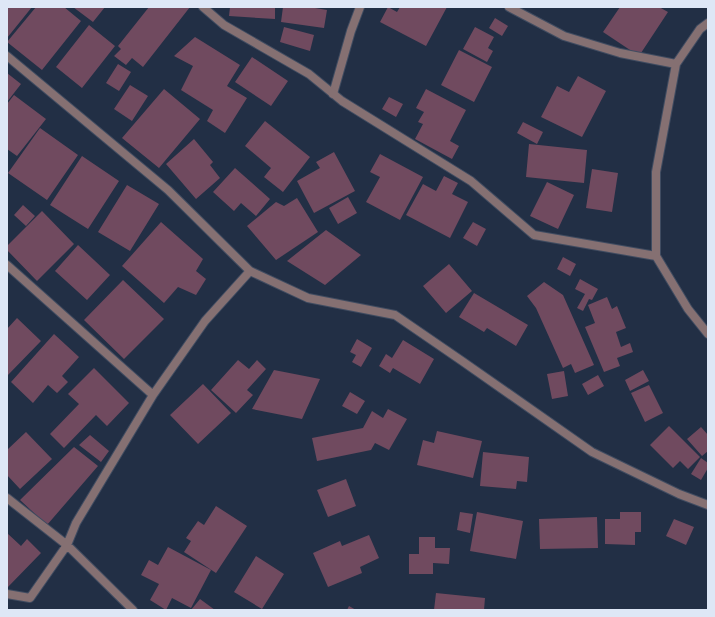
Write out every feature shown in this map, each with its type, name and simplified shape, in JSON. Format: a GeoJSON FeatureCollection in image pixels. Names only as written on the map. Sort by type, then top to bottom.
{"type":"FeatureCollection","features":[{"type":"Feature","properties":{"kind":"street"},"geometry":{"type":"LineString","coordinates":[[203,7],[224,26],[309,74],[342,101],[471,181],[534,235],[656,256]]}},
{"type":"Feature","properties":{"kind":"street"},"geometry":{"type":"LineString","coordinates":[[333,94],[351,31],[360,7]]}},
{"type":"Feature","properties":{"kind":"street"},"geometry":{"type":"LineString","coordinates":[[509,7],[564,36],[620,52],[676,64]]}},
{"type":"Feature","properties":{"kind":"street"},"geometry":{"type":"LineString","coordinates":[[708,23],[700,29],[676,64],[656,172],[656,256],[688,309],[708,334]]}},
{"type":"Feature","properties":{"kind":"street"},"geometry":{"type":"LineString","coordinates":[[7,56],[168,190],[250,271],[308,298],[395,316],[592,452],[679,494],[708,505]]}},
{"type":"Feature","properties":{"kind":"street"},"geometry":{"type":"LineString","coordinates":[[7,265],[153,396]]}},
{"type":"Feature","properties":{"kind":"street"},"geometry":{"type":"LineString","coordinates":[[7,594],[30,598],[67,545],[76,523],[153,396],[205,321],[250,271]]}},
{"type":"Feature","properties":{"kind":"street"},"geometry":{"type":"LineString","coordinates":[[7,498],[67,545],[133,610]]}},
{"type":"Feature","properties":{"kind":"building"},"geometry":{"type":"Polygon","coordinates":[[[7,7],[32,7],[7,38],[7,7]]]}},
{"type":"Feature","properties":{"kind":"building"},"geometry":{"type":"Polygon","coordinates":[[[36,7],[64,7],[81,21],[42,70],[7,42],[36,7]]]}},
{"type":"Feature","properties":{"kind":"building"},"geometry":{"type":"Polygon","coordinates":[[[73,7],[105,7],[93,22],[73,7]]]}},
{"type":"Feature","properties":{"kind":"building"},"geometry":{"type":"Polygon","coordinates":[[[149,7],[190,7],[143,67],[132,58],[126,65],[114,56],[121,49],[118,46],[149,7]]]}},
{"type":"Feature","properties":{"kind":"building"},"geometry":{"type":"Polygon","coordinates":[[[230,7],[275,7],[275,19],[229,16],[230,7]]]}},
{"type":"Feature","properties":{"kind":"building"},"geometry":{"type":"Polygon","coordinates":[[[283,7],[315,7],[327,10],[324,28],[281,22],[283,7]]]}},
{"type":"Feature","properties":{"kind":"building"},"geometry":{"type":"Polygon","coordinates":[[[388,7],[397,12],[400,7],[447,7],[426,46],[380,22],[388,7]]]}},
{"type":"Feature","properties":{"kind":"building"},"geometry":{"type":"Polygon","coordinates":[[[620,7],[659,7],[668,12],[639,56],[603,32],[620,7]]]}},
{"type":"Feature","properties":{"kind":"building"},"geometry":{"type":"Polygon","coordinates":[[[495,18],[508,26],[502,36],[489,28],[495,18]]]}},
{"type":"Feature","properties":{"kind":"building"},"geometry":{"type":"Polygon","coordinates":[[[89,25],[115,46],[82,88],[56,67],[89,25]]]}},
{"type":"Feature","properties":{"kind":"building"},"geometry":{"type":"Polygon","coordinates":[[[284,27],[314,35],[310,51],[280,42],[284,27]]]}},
{"type":"Feature","properties":{"kind":"building"},"geometry":{"type":"Polygon","coordinates":[[[475,27],[494,37],[488,48],[493,51],[487,62],[463,49],[475,27]]]}},
{"type":"Feature","properties":{"kind":"building"},"geometry":{"type":"Polygon","coordinates":[[[195,37],[240,65],[227,86],[247,98],[225,133],[207,121],[213,110],[181,90],[193,66],[174,56],[195,37]]]}},
{"type":"Feature","properties":{"kind":"building"},"geometry":{"type":"Polygon","coordinates":[[[459,50],[492,67],[474,102],[441,85],[459,50]]]}},
{"type":"Feature","properties":{"kind":"building"},"geometry":{"type":"Polygon","coordinates":[[[252,57],[288,81],[271,106],[235,82],[252,57]]]}},
{"type":"Feature","properties":{"kind":"building"},"geometry":{"type":"Polygon","coordinates":[[[118,64],[131,72],[119,91],[106,83],[118,64]]]}},
{"type":"Feature","properties":{"kind":"building"},"geometry":{"type":"Polygon","coordinates":[[[7,73],[21,84],[7,102],[7,73]]]}},
{"type":"Feature","properties":{"kind":"building"},"geometry":{"type":"Polygon","coordinates":[[[578,76],[606,91],[582,137],[541,117],[557,86],[569,92],[578,76]]]}},
{"type":"Feature","properties":{"kind":"building"},"geometry":{"type":"Polygon","coordinates":[[[130,85],[148,96],[132,121],[114,109],[130,85]]]}},
{"type":"Feature","properties":{"kind":"building"},"geometry":{"type":"Polygon","coordinates":[[[164,89],[200,119],[159,168],[122,138],[164,89]]]}},
{"type":"Feature","properties":{"kind":"building"},"geometry":{"type":"Polygon","coordinates":[[[426,89],[466,110],[450,141],[459,146],[452,159],[415,139],[423,124],[418,122],[424,112],[416,108],[426,89]]]}},
{"type":"Feature","properties":{"kind":"building"},"geometry":{"type":"Polygon","coordinates":[[[14,95],[46,119],[17,156],[7,149],[7,104],[14,95]]]}},
{"type":"Feature","properties":{"kind":"building"},"geometry":{"type":"Polygon","coordinates":[[[389,97],[403,104],[396,117],[382,109],[389,97]]]}},
{"type":"Feature","properties":{"kind":"building"},"geometry":{"type":"Polygon","coordinates":[[[265,121],[310,157],[283,192],[264,177],[271,168],[245,146],[265,121]]]}},
{"type":"Feature","properties":{"kind":"building"},"geometry":{"type":"Polygon","coordinates":[[[523,122],[543,132],[537,144],[517,133],[523,122]]]}},
{"type":"Feature","properties":{"kind":"building"},"geometry":{"type":"Polygon","coordinates":[[[40,128],[78,155],[47,200],[8,173],[40,128]]]}},
{"type":"Feature","properties":{"kind":"building"},"geometry":{"type":"Polygon","coordinates":[[[194,139],[213,162],[210,165],[220,178],[196,199],[166,164],[194,139]]]}},
{"type":"Feature","properties":{"kind":"building"},"geometry":{"type":"Polygon","coordinates":[[[529,144],[587,150],[584,183],[526,177],[529,144]]]}},
{"type":"Feature","properties":{"kind":"building"},"geometry":{"type":"Polygon","coordinates":[[[334,152],[355,191],[314,213],[297,181],[320,168],[316,162],[334,152]]]}},
{"type":"Feature","properties":{"kind":"building"},"geometry":{"type":"Polygon","coordinates":[[[380,154],[423,177],[400,220],[366,202],[380,177],[370,172],[380,154]]]}},
{"type":"Feature","properties":{"kind":"building"},"geometry":{"type":"Polygon","coordinates":[[[82,156],[119,181],[88,229],[50,205],[82,156]]]}},
{"type":"Feature","properties":{"kind":"building"},"geometry":{"type":"Polygon","coordinates":[[[235,168],[270,199],[256,216],[241,203],[234,211],[213,192],[235,168]]]}},
{"type":"Feature","properties":{"kind":"building"},"geometry":{"type":"Polygon","coordinates":[[[592,169],[618,173],[612,212],[586,208],[592,169]]]}},
{"type":"Feature","properties":{"kind":"building"},"geometry":{"type":"Polygon","coordinates":[[[444,176],[458,183],[452,194],[468,202],[450,238],[406,215],[423,184],[436,191],[444,176]]]}},
{"type":"Feature","properties":{"kind":"building"},"geometry":{"type":"Polygon","coordinates":[[[547,182],[574,195],[558,229],[530,216],[547,182]]]}},
{"type":"Feature","properties":{"kind":"building"},"geometry":{"type":"Polygon","coordinates":[[[127,185],[159,204],[130,251],[98,232],[127,185]]]}},
{"type":"Feature","properties":{"kind":"building"},"geometry":{"type":"Polygon","coordinates":[[[348,197],[357,213],[338,224],[329,208],[348,197]]]}},
{"type":"Feature","properties":{"kind":"building"},"geometry":{"type":"Polygon","coordinates":[[[297,198],[318,232],[276,260],[247,226],[276,202],[284,206],[297,198]]]}},
{"type":"Feature","properties":{"kind":"building"},"geometry":{"type":"Polygon","coordinates":[[[23,205],[35,216],[26,226],[14,215],[23,205]]]}},
{"type":"Feature","properties":{"kind":"building"},"geometry":{"type":"Polygon","coordinates":[[[42,211],[74,244],[37,281],[7,250],[7,246],[42,211]]]}},
{"type":"Feature","properties":{"kind":"building"},"geometry":{"type":"Polygon","coordinates":[[[161,222],[203,259],[196,271],[206,279],[196,295],[178,287],[164,303],[122,266],[161,222]]]}},
{"type":"Feature","properties":{"kind":"building"},"geometry":{"type":"Polygon","coordinates":[[[473,222],[486,229],[477,246],[463,238],[473,222]]]}},
{"type":"Feature","properties":{"kind":"building"},"geometry":{"type":"Polygon","coordinates":[[[326,230],[361,255],[325,285],[287,261],[326,230]]]}},
{"type":"Feature","properties":{"kind":"building"},"geometry":{"type":"Polygon","coordinates":[[[78,245],[110,275],[87,300],[55,271],[78,245]]]}},
{"type":"Feature","properties":{"kind":"building"},"geometry":{"type":"Polygon","coordinates":[[[563,257],[576,264],[570,276],[557,269],[563,257]]]}},
{"type":"Feature","properties":{"kind":"building"},"geometry":{"type":"Polygon","coordinates":[[[449,264],[472,291],[446,313],[423,286],[449,264]]]}},
{"type":"Feature","properties":{"kind":"building"},"geometry":{"type":"Polygon","coordinates":[[[580,279],[598,289],[592,300],[589,299],[583,311],[577,308],[585,294],[575,289],[580,279]]]}},
{"type":"Feature","properties":{"kind":"building"},"geometry":{"type":"Polygon","coordinates":[[[123,280],[164,319],[124,359],[84,320],[123,280]]]}},
{"type":"Feature","properties":{"kind":"building"},"geometry":{"type":"Polygon","coordinates":[[[544,282],[563,295],[594,365],[575,373],[571,364],[563,368],[536,308],[527,296],[544,282]]]}},
{"type":"Feature","properties":{"kind":"building"},"geometry":{"type":"Polygon","coordinates":[[[474,293],[528,325],[516,346],[487,328],[484,332],[459,317],[474,293]]]}},
{"type":"Feature","properties":{"kind":"building"},"geometry":{"type":"Polygon","coordinates":[[[607,297],[612,309],[617,306],[626,328],[616,332],[621,347],[630,343],[633,352],[617,358],[620,366],[604,372],[585,327],[595,323],[588,305],[607,297]]]}},
{"type":"Feature","properties":{"kind":"building"},"geometry":{"type":"Polygon","coordinates":[[[17,318],[41,341],[7,376],[7,329],[17,318]]]}},
{"type":"Feature","properties":{"kind":"building"},"geometry":{"type":"Polygon","coordinates":[[[54,334],[79,357],[62,376],[68,382],[57,393],[48,385],[33,403],[11,382],[54,334]]]}},
{"type":"Feature","properties":{"kind":"building"},"geometry":{"type":"Polygon","coordinates":[[[357,339],[372,348],[361,367],[352,362],[356,355],[350,352],[357,339]]]}},
{"type":"Feature","properties":{"kind":"building"},"geometry":{"type":"Polygon","coordinates":[[[403,340],[434,359],[420,384],[393,368],[390,373],[379,366],[386,354],[392,358],[403,340]]]}},
{"type":"Feature","properties":{"kind":"building"},"geometry":{"type":"Polygon","coordinates":[[[238,360],[249,369],[257,360],[266,369],[247,390],[253,395],[236,413],[211,390],[238,360]]]}},
{"type":"Feature","properties":{"kind":"building"},"geometry":{"type":"Polygon","coordinates":[[[94,368],[129,403],[107,426],[96,415],[64,448],[50,434],[79,404],[68,394],[94,368]]]}},
{"type":"Feature","properties":{"kind":"building"},"geometry":{"type":"Polygon","coordinates":[[[274,370],[320,379],[302,419],[252,409],[274,370]]]}},
{"type":"Feature","properties":{"kind":"building"},"geometry":{"type":"Polygon","coordinates":[[[643,370],[649,381],[630,391],[625,380],[643,370]]]}},
{"type":"Feature","properties":{"kind":"building"},"geometry":{"type":"Polygon","coordinates":[[[564,371],[568,396],[552,399],[547,374],[564,371]]]}},
{"type":"Feature","properties":{"kind":"building"},"geometry":{"type":"Polygon","coordinates":[[[598,375],[604,386],[588,395],[582,384],[598,375]]]}},
{"type":"Feature","properties":{"kind":"building"},"geometry":{"type":"Polygon","coordinates":[[[203,384],[231,413],[198,444],[170,415],[203,384]]]}},
{"type":"Feature","properties":{"kind":"building"},"geometry":{"type":"Polygon","coordinates":[[[649,385],[663,413],[645,422],[631,393],[649,385]]]}},
{"type":"Feature","properties":{"kind":"building"},"geometry":{"type":"Polygon","coordinates":[[[350,392],[365,401],[357,414],[342,406],[350,392]]]}},
{"type":"Feature","properties":{"kind":"building"},"geometry":{"type":"Polygon","coordinates":[[[388,409],[407,419],[389,450],[375,443],[371,450],[317,461],[312,438],[363,428],[372,411],[383,418],[388,409]]]}},
{"type":"Feature","properties":{"kind":"building"},"geometry":{"type":"Polygon","coordinates":[[[669,426],[700,457],[688,469],[680,461],[673,468],[650,445],[669,426]]]}},
{"type":"Feature","properties":{"kind":"building"},"geometry":{"type":"Polygon","coordinates":[[[701,427],[708,435],[708,451],[702,456],[687,439],[701,427]]]}},
{"type":"Feature","properties":{"kind":"building"},"geometry":{"type":"Polygon","coordinates":[[[437,431],[482,441],[473,478],[417,465],[423,440],[434,443],[437,431]]]}},
{"type":"Feature","properties":{"kind":"building"},"geometry":{"type":"Polygon","coordinates":[[[26,432],[52,459],[20,489],[7,475],[7,450],[26,432]]]}},
{"type":"Feature","properties":{"kind":"building"},"geometry":{"type":"Polygon","coordinates":[[[90,435],[109,451],[101,462],[79,445],[90,435]]]}},
{"type":"Feature","properties":{"kind":"building"},"geometry":{"type":"Polygon","coordinates":[[[74,447],[98,466],[47,525],[20,500],[74,447]]]}},
{"type":"Feature","properties":{"kind":"building"},"geometry":{"type":"Polygon","coordinates":[[[483,452],[529,457],[527,482],[517,481],[516,489],[480,486],[483,452]]]}},
{"type":"Feature","properties":{"kind":"building"},"geometry":{"type":"Polygon","coordinates":[[[701,458],[708,463],[708,468],[701,480],[691,474],[701,458]]]}},
{"type":"Feature","properties":{"kind":"building"},"geometry":{"type":"Polygon","coordinates":[[[346,479],[356,506],[328,517],[317,490],[346,479]]]}},
{"type":"Feature","properties":{"kind":"building"},"geometry":{"type":"Polygon","coordinates":[[[216,506],[247,526],[216,573],[184,552],[191,541],[186,538],[198,521],[204,525],[216,506]]]}},
{"type":"Feature","properties":{"kind":"building"},"geometry":{"type":"Polygon","coordinates":[[[460,512],[473,514],[470,533],[457,530],[460,512]]]}},
{"type":"Feature","properties":{"kind":"building"},"geometry":{"type":"Polygon","coordinates":[[[477,512],[523,521],[516,559],[470,551],[477,512]]]}},
{"type":"Feature","properties":{"kind":"building"},"geometry":{"type":"Polygon","coordinates":[[[620,512],[641,512],[641,532],[635,532],[635,545],[605,544],[605,519],[620,519],[620,512]]]}},
{"type":"Feature","properties":{"kind":"building"},"geometry":{"type":"Polygon","coordinates":[[[597,517],[598,548],[540,549],[539,519],[597,517]]]}},
{"type":"Feature","properties":{"kind":"building"},"geometry":{"type":"Polygon","coordinates":[[[674,519],[694,527],[686,545],[666,536],[674,519]]]}},
{"type":"Feature","properties":{"kind":"building"},"geometry":{"type":"Polygon","coordinates":[[[7,533],[21,546],[27,539],[41,553],[7,588],[7,533]]]}},
{"type":"Feature","properties":{"kind":"building"},"geometry":{"type":"Polygon","coordinates":[[[369,535],[379,558],[360,567],[362,573],[328,587],[313,553],[340,541],[342,546],[369,535]]]}},
{"type":"Feature","properties":{"kind":"building"},"geometry":{"type":"Polygon","coordinates":[[[419,537],[435,537],[435,548],[450,548],[449,564],[433,563],[433,574],[409,574],[409,554],[419,554],[419,537]]]}},
{"type":"Feature","properties":{"kind":"building"},"geometry":{"type":"Polygon","coordinates":[[[168,547],[211,570],[191,608],[172,598],[166,610],[150,600],[159,584],[141,575],[149,560],[158,565],[168,547]]]}},
{"type":"Feature","properties":{"kind":"building"},"geometry":{"type":"Polygon","coordinates":[[[256,556],[284,574],[262,609],[234,592],[256,556]]]}},
{"type":"Feature","properties":{"kind":"building"},"geometry":{"type":"Polygon","coordinates":[[[436,593],[485,598],[484,610],[434,610],[436,593]]]}},
{"type":"Feature","properties":{"kind":"building"},"geometry":{"type":"Polygon","coordinates":[[[200,599],[215,610],[191,610],[200,599]]]}},
{"type":"Feature","properties":{"kind":"building"},"geometry":{"type":"Polygon","coordinates":[[[349,606],[356,610],[347,610],[349,606]]]}}]}
